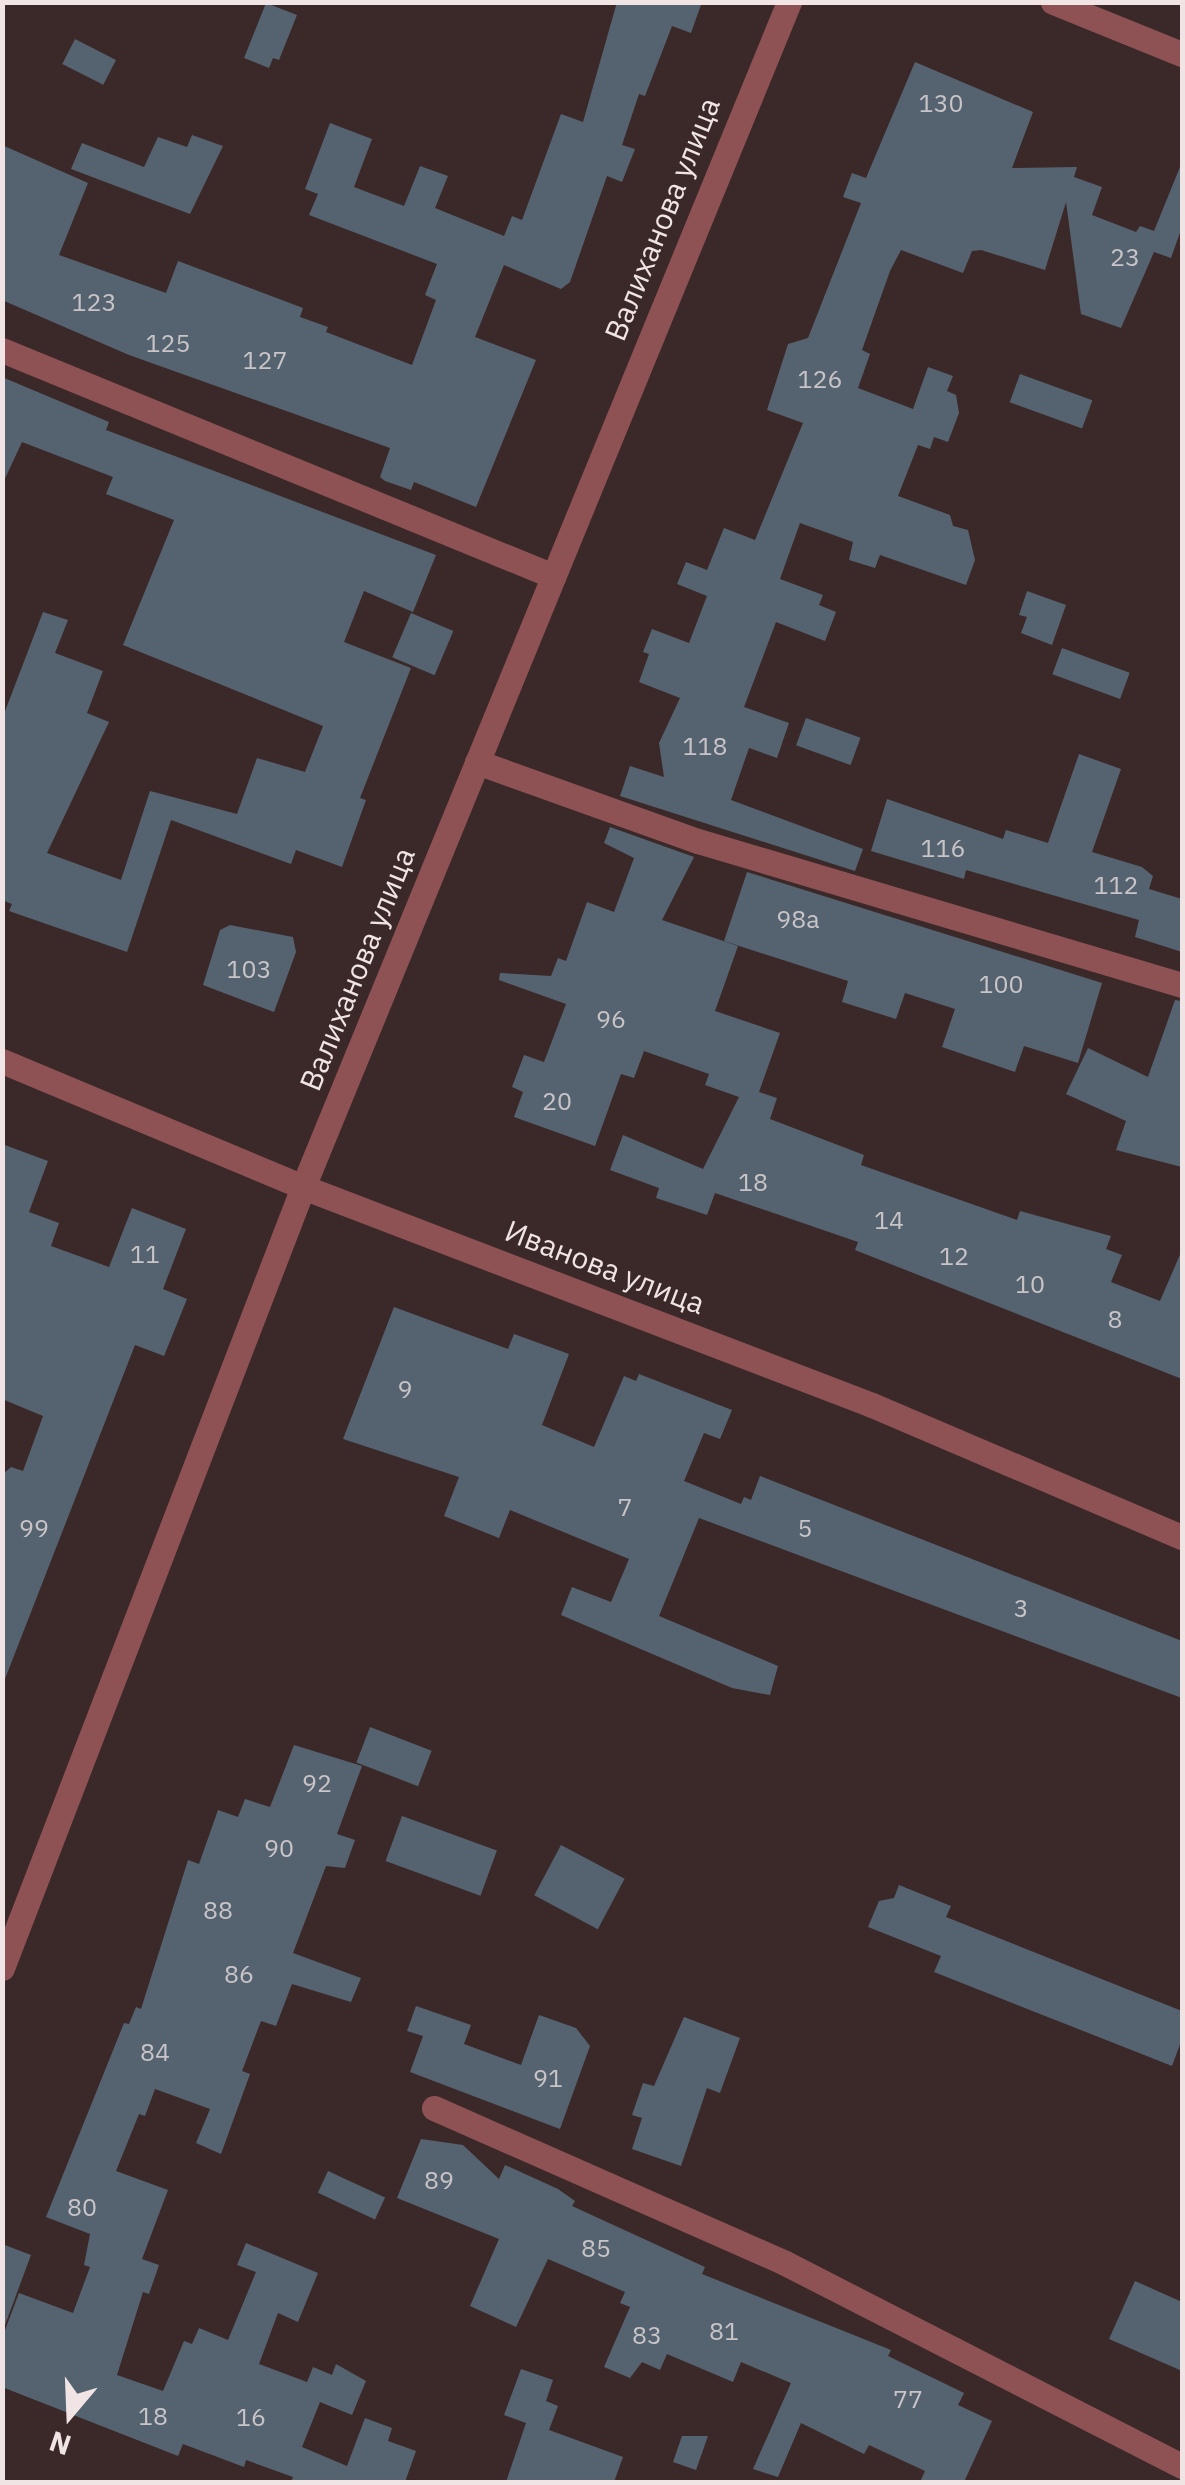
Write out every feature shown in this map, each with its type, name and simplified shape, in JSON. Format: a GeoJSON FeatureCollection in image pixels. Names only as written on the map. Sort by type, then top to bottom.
{"type":"FeatureCollection","features":[{"type":"Feature","properties":{"kind":"street","name":"Валиханова улица"},"geometry":{"type":"LineString","coordinates":[[2,1968],[303,1186],[789,2]]}},
{"type":"Feature","properties":{"kind":"street"},"geometry":{"type":"LineString","coordinates":[[1053,2],[1182,54]]}},
{"type":"Feature","properties":{"kind":"street"},"geometry":{"type":"LineString","coordinates":[[2,350],[553,576]]}},
{"type":"Feature","properties":{"kind":"street"},"geometry":{"type":"LineString","coordinates":[[477,762],[698,841],[1182,985]]}},
{"type":"Feature","properties":{"kind":"street","name":"Иванова улица"},"geometry":{"type":"LineString","coordinates":[[2,1061],[303,1186],[872,1405],[1182,1537]]}},
{"type":"Feature","properties":{"kind":"street"},"geometry":{"type":"LineString","coordinates":[[434,2108],[786,2263],[1182,2466]]}},
{"type":"Feature","properties":{"kind":"building"},"geometry":{"type":"Polygon","coordinates":[[[617,2],[702,2],[691,33],[672,26],[645,96],[639,94],[622,145],[635,149],[622,182],[607,176],[570,282],[561,289],[504,265],[475,337],[536,360],[476,507],[414,482],[411,490],[385,481],[380,477],[390,448],[129,355],[2,300],[2,145],[88,183],[59,255],[166,293],[178,261],[303,308],[300,317],[328,327],[326,332],[412,365],[436,300],[425,295],[437,264],[309,215],[318,194],[305,189],[330,123],[372,139],[354,187],[404,206],[420,166],[448,176],[435,208],[504,236],[512,216],[522,220],[561,114],[583,122],[617,2]]]}},
{"type":"Feature","properties":{"kind":"building"},"geometry":{"type":"Polygon","coordinates":[[[266,3],[297,15],[279,60],[273,58],[269,68],[244,58],[266,3]]]}},
{"type":"Feature","properties":{"kind":"building"},"geometry":{"type":"Polygon","coordinates":[[[75,39],[116,60],[103,85],[62,64],[75,39]]]}},
{"type":"Feature","properties":{"kind":"building"},"geometry":{"type":"Polygon","coordinates":[[[915,62],[1033,112],[1012,168],[1077,167],[1074,177],[1102,187],[1092,215],[1136,232],[1140,226],[1154,231],[1182,162],[1182,227],[1171,258],[1154,252],[1121,328],[1081,314],[1066,202],[1045,270],[981,250],[972,251],[963,273],[901,250],[890,271],[862,350],[870,354],[858,388],[913,409],[928,367],[953,376],[947,391],[956,395],[959,413],[948,442],[934,437],[930,449],[918,445],[898,496],[950,515],[953,526],[968,530],[975,560],[966,585],[880,555],[875,568],[849,560],[853,542],[800,523],[780,579],[823,595],[819,605],[836,612],[825,641],[776,622],[744,707],[789,723],[777,758],[749,748],[731,800],[863,849],[855,871],[620,796],[630,766],[664,777],[659,743],[680,698],[639,682],[649,654],[643,652],[652,629],[689,643],[707,596],[677,584],[686,562],[707,570],[724,528],[755,540],[803,423],[767,410],[788,344],[808,338],[861,203],[843,197],[852,173],[866,178],[915,62]]]}},
{"type":"Feature","properties":{"kind":"building"},"geometry":{"type":"Polygon","coordinates":[[[192,135],[223,146],[190,214],[71,169],[82,143],[144,167],[158,137],[187,147],[192,135]]]}},
{"type":"Feature","properties":{"kind":"building"},"geometry":{"type":"Polygon","coordinates":[[[1020,374],[1092,400],[1082,429],[1010,402],[1020,374]]]}},
{"type":"Feature","properties":{"kind":"building"},"geometry":{"type":"Polygon","coordinates":[[[2,377],[109,422],[106,430],[436,555],[413,612],[364,591],[344,642],[411,668],[360,798],[366,800],[342,867],[296,850],[291,864],[171,820],[127,952],[9,911],[12,904],[2,900],[2,719],[43,612],[68,620],[55,653],[103,671],[87,713],[109,722],[47,853],[121,880],[150,791],[237,814],[257,758],[305,772],[323,726],[123,645],[174,520],[106,494],[113,477],[22,442],[2,485],[2,377]]]}},
{"type":"Feature","properties":{"kind":"building"},"geometry":{"type":"Polygon","coordinates":[[[1027,591],[1066,605],[1052,645],[1021,633],[1027,617],[1019,615],[1027,591]]]}},
{"type":"Feature","properties":{"kind":"building"},"geometry":{"type":"Polygon","coordinates":[[[411,613],[453,631],[435,675],[392,657],[411,613]]]}},
{"type":"Feature","properties":{"kind":"building"},"geometry":{"type":"Polygon","coordinates":[[[1062,648],[1130,673],[1120,699],[1052,674],[1062,648]]]}},
{"type":"Feature","properties":{"kind":"building"},"geometry":{"type":"Polygon","coordinates":[[[806,718],[861,738],[851,765],[796,745],[806,718]]]}},
{"type":"Feature","properties":{"kind":"building"},"geometry":{"type":"Polygon","coordinates":[[[1079,754],[1121,769],[1092,852],[1142,867],[1153,876],[1149,889],[1182,899],[1182,952],[1135,937],[1139,920],[966,870],[964,879],[871,851],[887,799],[1003,839],[1006,830],[1048,843],[1079,754]]]}},
{"type":"Feature","properties":{"kind":"building"},"geometry":{"type":"Polygon","coordinates":[[[610,827],[694,857],[662,920],[738,946],[715,1011],[780,1033],[759,1092],[777,1098],[770,1119],[864,1155],[861,1165],[1017,1220],[1020,1211],[1111,1236],[1106,1249],[1122,1255],[1111,1282],[1160,1301],[1182,1250],[1182,1379],[855,1250],[858,1242],[715,1193],[707,1215],[656,1198],[659,1188],[610,1170],[623,1135],[703,1169],[739,1097],[705,1085],[709,1074],[644,1051],[634,1078],[621,1074],[595,1146],[514,1117],[523,1092],[512,1087],[524,1055],[544,1062],[566,1004],[499,980],[500,973],[551,976],[558,958],[566,961],[587,902],[614,912],[634,858],[604,843],[610,827]]]}},
{"type":"Feature","properties":{"kind":"building"},"geometry":{"type":"Polygon","coordinates":[[[747,872],[1102,983],[1078,1063],[1024,1046],[1015,1072],[942,1047],[955,1009],[905,993],[896,1019],[842,1002],[848,981],[724,941],[747,872]]]}},
{"type":"Feature","properties":{"kind":"building"},"geometry":{"type":"Polygon","coordinates":[[[230,925],[293,937],[296,952],[274,1012],[203,985],[220,930],[230,925]]]}},
{"type":"Feature","properties":{"kind":"building"},"geometry":{"type":"Polygon","coordinates":[[[1175,1000],[1182,1001],[1182,1167],[1116,1150],[1126,1121],[1066,1094],[1088,1048],[1148,1077],[1175,1000]]]}},
{"type":"Feature","properties":{"kind":"building"},"geometry":{"type":"Polygon","coordinates":[[[2,1144],[48,1161],[29,1212],[59,1223],[51,1246],[109,1267],[132,1208],[186,1229],[163,1289],[187,1299],[164,1356],[135,1345],[3,1684],[2,1475],[11,1467],[23,1471],[43,1416],[2,1399],[2,1144]]]}},
{"type":"Feature","properties":{"kind":"building"},"geometry":{"type":"Polygon","coordinates":[[[394,1307],[508,1349],[514,1334],[569,1354],[542,1425],[594,1447],[624,1376],[636,1381],[639,1374],[732,1410],[720,1439],[704,1433],[684,1481],[741,1504],[744,1497],[751,1500],[760,1476],[1182,1641],[1182,1698],[699,1518],[659,1616],[778,1666],[770,1695],[732,1688],[561,1615],[572,1587],[611,1602],[629,1559],[510,1510],[499,1538],[444,1516],[459,1477],[343,1439],[394,1307]]]}},
{"type":"Feature","properties":{"kind":"building"},"geometry":{"type":"Polygon","coordinates":[[[370,1727],[432,1751],[418,1786],[356,1762],[370,1727]]]}},
{"type":"Feature","properties":{"kind":"building"},"geometry":{"type":"Polygon","coordinates":[[[294,1745],[362,1766],[337,1834],[355,1840],[345,1868],[326,1866],[293,1953],[361,1978],[351,2002],[292,1984],[276,2026],[261,2021],[242,2071],[250,2074],[221,2154],[196,2143],[210,2109],[155,2089],[145,2116],[139,2114],[116,2171],[168,2190],[142,2259],[159,2265],[149,2294],[143,2292],[117,2375],[163,2391],[184,2341],[192,2344],[199,2328],[228,2340],[256,2272],[237,2265],[246,2243],[318,2273],[298,2322],[278,2313],[259,2364],[307,2382],[313,2367],[332,2375],[336,2364],[366,2381],[352,2415],[320,2402],[302,2447],[347,2466],[365,2418],[392,2428],[388,2441],[416,2451],[405,2482],[291,2482],[293,2477],[246,2460],[244,2467],[183,2444],[178,2456],[2,2387],[2,2338],[19,2293],[73,2313],[90,2267],[84,2265],[90,2234],[46,2217],[124,2023],[129,2024],[136,2007],[141,2009],[188,1860],[199,1864],[218,1810],[238,1817],[245,1799],[270,1807],[294,1745]]]}},
{"type":"Feature","properties":{"kind":"building"},"geometry":{"type":"Polygon","coordinates":[[[402,1816],[497,1851],[480,1896],[386,1861],[402,1816]]]}},
{"type":"Feature","properties":{"kind":"building"},"geometry":{"type":"Polygon","coordinates":[[[561,1845],[625,1879],[598,1929],[534,1895],[561,1845]]]}},
{"type":"Feature","properties":{"kind":"building"},"geometry":{"type":"Polygon","coordinates":[[[899,1885],[951,1906],[946,1917],[1182,2011],[1182,2039],[1172,2066],[934,1972],[941,1956],[868,1927],[879,1901],[894,1898],[899,1885]]]}},
{"type":"Feature","properties":{"kind":"building"},"geometry":{"type":"Polygon","coordinates":[[[416,2006],[471,2025],[464,2044],[521,2065],[539,2015],[576,2028],[590,2046],[560,2129],[410,2072],[423,2036],[407,2031],[416,2006]]]}},
{"type":"Feature","properties":{"kind":"building"},"geometry":{"type":"Polygon","coordinates":[[[684,2017],[740,2038],[720,2093],[707,2088],[681,2166],[632,2149],[642,2118],[632,2115],[643,2083],[654,2086],[684,2017]]]}},
{"type":"Feature","properties":{"kind":"building"},"geometry":{"type":"Polygon","coordinates":[[[421,2139],[463,2145],[499,2179],[505,2165],[558,2189],[575,2201],[572,2206],[705,2267],[702,2274],[891,2350],[888,2356],[964,2393],[958,2405],[992,2421],[964,2482],[920,2482],[925,2471],[869,2445],[864,2454],[801,2423],[778,2477],[753,2469],[791,2383],[741,2362],[733,2382],[667,2354],[660,2370],[642,2362],[630,2378],[604,2367],[630,2307],[620,2303],[625,2292],[548,2259],[516,2327],[470,2306],[499,2239],[397,2198],[421,2139]]]}},
{"type":"Feature","properties":{"kind":"building"},"geometry":{"type":"Polygon","coordinates":[[[328,2171],[385,2198],[375,2219],[318,2193],[328,2171]]]}},
{"type":"Feature","properties":{"kind":"building"},"geometry":{"type":"Polygon","coordinates":[[[2,2244],[31,2255],[5,2325],[2,2324],[2,2244]]]}},
{"type":"Feature","properties":{"kind":"building"},"geometry":{"type":"Polygon","coordinates":[[[1135,2281],[1182,2302],[1182,2371],[1109,2339],[1135,2281]]]}},
{"type":"Feature","properties":{"kind":"building"},"geometry":{"type":"Polygon","coordinates":[[[521,2369],[553,2380],[546,2401],[558,2406],[549,2430],[623,2457],[614,2482],[506,2482],[526,2423],[504,2415],[521,2369]]]}},
{"type":"Feature","properties":{"kind":"building"},"geometry":{"type":"Polygon","coordinates":[[[682,2436],[708,2436],[696,2470],[673,2462],[682,2436]]]}}]}
